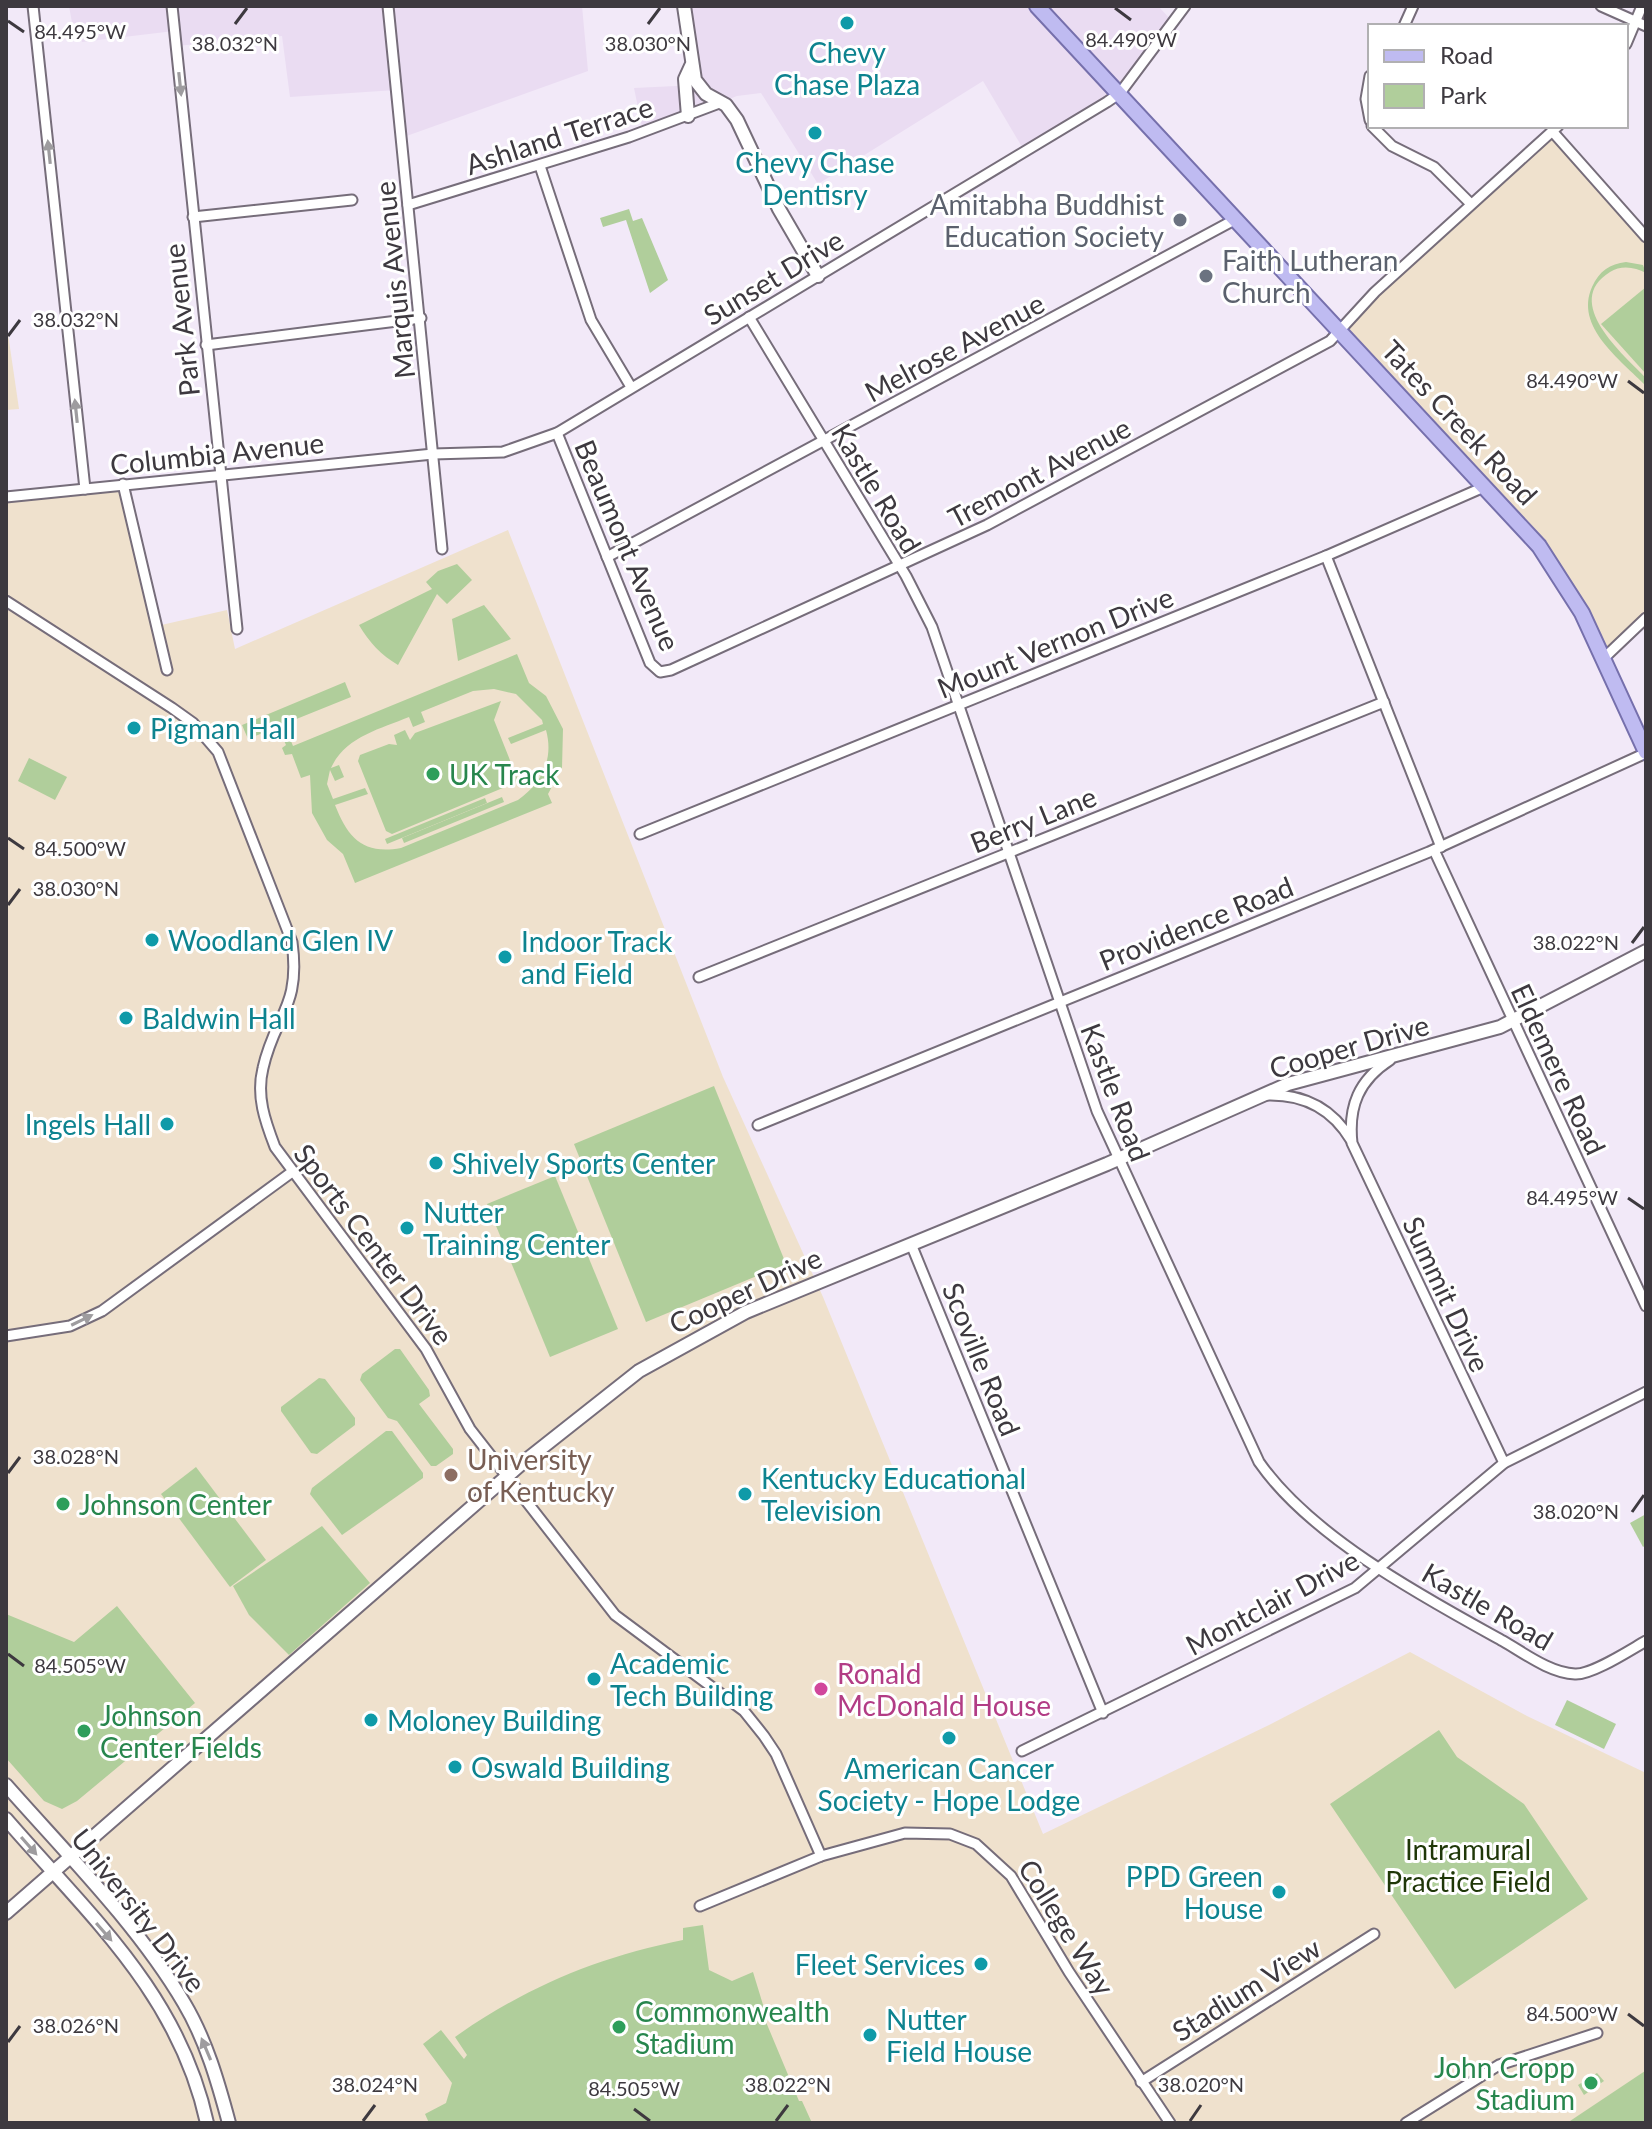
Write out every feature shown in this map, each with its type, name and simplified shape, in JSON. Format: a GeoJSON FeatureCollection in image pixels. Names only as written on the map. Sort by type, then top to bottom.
{"type":"FeatureCollection","features":[{"type":"Feature","properties":{"kind":"main road"},"geometry":{"type":"LineString","coordinates":[[684,6],[691,66],[701,89],[722,102],[737,120],[779,209],[818,276]]}},
{"type":"Feature","properties":{"kind":"main road","name":"Tates Creek Road"},"geometry":{"type":"LineString","coordinates":[[1037,6],[1539,546],[1560,575],[1604,658],[1646,752]]}},
{"type":"Feature","properties":{"kind":"main road"},"geometry":{"type":"LineString","coordinates":[[688,116],[685,79],[691,66]]}},
{"type":"Feature","properties":{"kind":"main road","name":"Cooper Drive"},"geometry":{"type":"LineString","coordinates":[[6,1913],[508,1476],[617,1387],[684,1343],[746,1312],[1118,1160],[1263,1095],[1324,1072],[1468,1038],[1514,1022],[1646,951]]}},
{"type":"Feature","properties":{"kind":"main road","name":"University Drive"},"geometry":{"type":"LineString","coordinates":[[6,1785],[155,1960],[185,2004],[212,2065],[228,2123]]}},
{"type":"Feature","properties":{"kind":"main road","name":"University Drive"},"geometry":{"type":"LineString","coordinates":[[6,1819],[154,1992],[187,2056],[207,2123]]}},
{"type":"Feature","properties":{"kind":"street"},"geometry":{"type":"LineString","coordinates":[[33,6],[85,489]]}},
{"type":"Feature","properties":{"kind":"street","name":"Park Avenue"},"geometry":{"type":"LineString","coordinates":[[172,6],[237,629]]}},
{"type":"Feature","properties":{"kind":"street","name":"Marquis Avenue"},"geometry":{"type":"LineString","coordinates":[[388,6],[442,549]]}},
{"type":"Feature","properties":{"kind":"street"},"geometry":{"type":"LineString","coordinates":[[1120,93],[1185,6]]}},
{"type":"Feature","properties":{"kind":"street"},"geometry":{"type":"LineString","coordinates":[[1601,6],[1646,26]]}},
{"type":"Feature","properties":{"kind":"street"},"geometry":{"type":"LineString","coordinates":[[1628,39],[1642,6]]}},
{"type":"Feature","properties":{"kind":"street"},"geometry":{"type":"LineString","coordinates":[[1368,88],[1368,110]]}},
{"type":"Feature","properties":{"kind":"street","name":"Sunset Drive"},"geometry":{"type":"LineString","coordinates":[[433,454],[503,452],[557,433],[1120,93]]}},
{"type":"Feature","properties":{"kind":"street","name":"Ashland Terrace"},"geometry":{"type":"LineString","coordinates":[[408,205],[540,166],[722,102]]}},
{"type":"Feature","properties":{"kind":"street"},"geometry":{"type":"LineString","coordinates":[[1374,128],[1392,146],[1434,167],[1470,203]]}},
{"type":"Feature","properties":{"kind":"street"},"geometry":{"type":"LineString","coordinates":[[1555,128],[1646,237]]}},
{"type":"Feature","properties":{"kind":"street","name":"Tremont Avenue"},"geometry":{"type":"LineString","coordinates":[[660,672],[671,670],[900,568],[1330,341],[1470,203],[1555,128]]}},
{"type":"Feature","properties":{"kind":"street"},"geometry":{"type":"LineString","coordinates":[[540,166],[591,320],[631,387]]}},
{"type":"Feature","properties":{"kind":"street"},"geometry":{"type":"LineString","coordinates":[[193,217],[352,200]]}},
{"type":"Feature","properties":{"kind":"street","name":"Melrose Avenue"},"geometry":{"type":"LineString","coordinates":[[607,557],[1236,219]]}},
{"type":"Feature","properties":{"kind":"street","name":"Kastle Road"},"geometry":{"type":"LineString","coordinates":[[749,317],[900,568],[932,627],[1059,1003],[1118,1160],[1259,1462],[1303,1509],[1382,1569],[1431,1601],[1563,1672],[1582,1674],[1646,1641]]}},
{"type":"Feature","properties":{"kind":"street"},"geometry":{"type":"LineString","coordinates":[[206,345],[421,318]]}},
{"type":"Feature","properties":{"kind":"street","name":"Beaumont Avenue"},"geometry":{"type":"LineString","coordinates":[[557,433],[650,663],[660,672]]}},
{"type":"Feature","properties":{"kind":"street","name":"Columbia Avenue"},"geometry":{"type":"LineString","coordinates":[[6,497],[433,454]]}},
{"type":"Feature","properties":{"kind":"street"},"geometry":{"type":"LineString","coordinates":[[123,484],[167,670]]}},
{"type":"Feature","properties":{"kind":"street","name":"Mount Vernon Drive"},"geometry":{"type":"LineString","coordinates":[[640,834],[1326,556],[1484,487]]}},
{"type":"Feature","properties":{"kind":"street","name":"Eldemere Road"},"geometry":{"type":"LineString","coordinates":[[1326,556],[1438,848],[1514,1022],[1646,1306]]}},
{"type":"Feature","properties":{"kind":"street","name":"Sports Center Drive"},"geometry":{"type":"LineString","coordinates":[[6,601],[193,723],[218,752],[292,942],[296,969],[292,996],[263,1068],[263,1115],[275,1147],[426,1349],[470,1429],[615,1615],[744,1711],[776,1754],[821,1856]]}},
{"type":"Feature","properties":{"kind":"street"},"geometry":{"type":"LineString","coordinates":[[1604,658],[1646,618]]}},
{"type":"Feature","properties":{"kind":"street","name":"Berry Lane"},"geometry":{"type":"LineString","coordinates":[[699,977],[1384,702]]}},
{"type":"Feature","properties":{"kind":"street","name":"Providence Road"},"geometry":{"type":"LineString","coordinates":[[758,1125],[1438,848],[1646,752]]}},
{"type":"Feature","properties":{"kind":"street","name":"Summit Drive"},"geometry":{"type":"LineString","coordinates":[[1352,1143],[1351,1118],[1356,1094],[1371,1074],[1397,1056]]}},
{"type":"Feature","properties":{"kind":"street","name":"Summit Drive"},"geometry":{"type":"LineString","coordinates":[[1263,1095],[1285,1094],[1319,1105],[1342,1126],[1504,1463]]}},
{"type":"Feature","properties":{"kind":"street"},"geometry":{"type":"LineString","coordinates":[[6,1336],[54,1331],[102,1311],[292,1172]]}},
{"type":"Feature","properties":{"kind":"street","name":"Scoville Road"},"geometry":{"type":"LineString","coordinates":[[911,1244],[1103,1713]]}},
{"type":"Feature","properties":{"kind":"street","name":"Montclair Drive"},"geometry":{"type":"LineString","coordinates":[[1022,1751],[1331,1601],[1382,1569],[1504,1463],[1646,1392]]}},
{"type":"Feature","properties":{"kind":"street","name":"College Way"},"geometry":{"type":"LineString","coordinates":[[700,1906],[821,1856],[915,1832],[950,1834],[986,1850],[1011,1876],[1069,1972],[1170,2123]]}},
{"type":"Feature","properties":{"kind":"street","name":"Stadium View"},"geometry":{"type":"LineString","coordinates":[[1141,2082],[1374,1934]]}},
{"type":"Feature","properties":{"kind":"street"},"geometry":{"type":"LineString","coordinates":[[1406,2123],[1499,2065],[1597,2033]]}},
{"type":"Feature","properties":{"kind":"shaded area"},"geometry":{"type":"Polygon","coordinates":[[[69,6],[582,6],[588,71],[401,138],[396,90],[290,97],[282,36],[176,46],[174,31],[82,42],[79,28],[73,28],[69,6]]]}},
{"type":"Feature","properties":{"kind":"shaded area"},"geometry":{"type":"Polygon","coordinates":[[[684,6],[1158,6],[1173,22],[1120,93],[1025,152],[983,81],[818,184],[761,93],[737,96],[643,132],[634,88],[697,85],[684,6]]]}},
{"type":"Feature","properties":{"kind":"shaded area"},"geometry":{"type":"Polygon","coordinates":[[[1552,131],[1646,237],[1646,618],[1604,658],[1560,575],[1339,329],[1552,131]]]}},
{"type":"Feature","properties":{"kind":"shaded area"},"geometry":{"type":"Polygon","coordinates":[[[6,320],[19,409],[6,410],[6,320]]]}},
{"type":"Feature","properties":{"kind":"shaded area","name":"University of Kentucky"},"geometry":{"type":"Polygon","coordinates":[[[123,484],[157,626],[227,610],[235,649],[508,530],[723,1077],[823,1297],[1043,1834],[1269,1725],[1410,1652],[1527,1716],[1646,1773],[1646,2123],[6,2123],[6,497],[123,484]]]}},
{"type":"Feature","properties":{"kind":"green space"},"geometry":{"type":"Polygon","coordinates":[[[629,209],[633,221],[642,218],[668,280],[650,293],[626,220],[603,227],[600,218],[629,209]]]}},
{"type":"Feature","properties":{"kind":"green space"},"geometry":{"type":"Polygon","coordinates":[[[1615,264],[1643,265],[1646,273],[1628,268],[1610,272],[1597,284],[1592,298],[1594,313],[1612,342],[1646,378],[1646,386],[1603,342],[1589,316],[1588,302],[1598,277],[1615,264]]]}},
{"type":"Feature","properties":{"kind":"green space"},"geometry":{"type":"Polygon","coordinates":[[[1646,287],[1646,374],[1601,324],[1646,287]]]}},
{"type":"Feature","properties":{"kind":"green space"},"geometry":{"type":"Polygon","coordinates":[[[457,564],[472,580],[447,604],[437,594],[398,665],[386,657],[359,625],[432,589],[426,582],[438,571],[457,564]]]}},
{"type":"Feature","properties":{"kind":"green space"},"geometry":{"type":"Polygon","coordinates":[[[484,605],[511,639],[458,661],[452,619],[484,605]]]}},
{"type":"Feature","properties":{"kind":"green space"},"geometry":{"type":"Polygon","coordinates":[[[517,654],[529,683],[546,696],[563,729],[562,768],[548,794],[552,803],[355,883],[343,854],[327,840],[312,813],[310,775],[301,778],[292,754],[285,755],[282,748],[286,745],[278,727],[248,739],[242,725],[345,682],[351,697],[284,724],[293,746],[517,654]],[[494,689],[473,691],[421,712],[425,722],[413,727],[409,717],[354,741],[337,757],[331,768],[339,765],[344,777],[335,781],[330,770],[327,784],[333,799],[365,788],[368,794],[335,805],[345,827],[367,846],[388,850],[401,848],[518,800],[540,778],[547,760],[548,741],[546,730],[511,744],[508,738],[543,724],[516,694],[494,689]]]}},
{"type":"Feature","properties":{"kind":"green space"},"geometry":{"type":"Polygon","coordinates":[[[501,701],[494,720],[517,778],[515,783],[392,834],[386,831],[358,761],[360,755],[389,744],[397,745],[394,735],[405,730],[410,740],[415,733],[501,701]]]}},
{"type":"Feature","properties":{"kind":"green space"},"geometry":{"type":"Polygon","coordinates":[[[29,758],[67,777],[55,800],[18,781],[29,758]]]}},
{"type":"Feature","properties":{"kind":"green space"},"geometry":{"type":"Polygon","coordinates":[[[502,797],[504,802],[404,843],[402,838],[502,797]]]}},
{"type":"Feature","properties":{"kind":"green space"},"geometry":{"type":"Polygon","coordinates":[[[485,798],[487,803],[387,844],[385,839],[485,798]]]}},
{"type":"Feature","properties":{"kind":"green space"},"geometry":{"type":"Polygon","coordinates":[[[714,1086],[786,1264],[646,1322],[574,1144],[714,1086]]]}},
{"type":"Feature","properties":{"kind":"green space"},"geometry":{"type":"Polygon","coordinates":[[[555,1176],[618,1329],[550,1357],[487,1204],[555,1176]]]}},
{"type":"Feature","properties":{"kind":"green space"},"geometry":{"type":"Polygon","coordinates":[[[395,1349],[400,1349],[429,1390],[430,1396],[419,1404],[453,1449],[453,1454],[436,1466],[431,1466],[397,1421],[388,1418],[360,1380],[362,1374],[395,1349]]]}},
{"type":"Feature","properties":{"kind":"green space"},"geometry":{"type":"Polygon","coordinates":[[[319,1378],[325,1379],[355,1418],[355,1425],[317,1454],[311,1453],[281,1407],[319,1378]]]}},
{"type":"Feature","properties":{"kind":"green space"},"geometry":{"type":"Polygon","coordinates":[[[386,1431],[392,1431],[423,1473],[423,1478],[342,1535],[310,1494],[312,1488],[386,1431]]]}},
{"type":"Feature","properties":{"kind":"green space"},"geometry":{"type":"Polygon","coordinates":[[[196,1467],[266,1560],[230,1587],[161,1494],[196,1467]]]}},
{"type":"Feature","properties":{"kind":"green space"},"geometry":{"type":"Polygon","coordinates":[[[1646,1514],[1646,1545],[1643,1547],[1630,1523],[1646,1514]]]}},
{"type":"Feature","properties":{"kind":"green space"},"geometry":{"type":"Polygon","coordinates":[[[322,1526],[370,1583],[289,1655],[249,1615],[233,1586],[322,1526]]]}},
{"type":"Feature","properties":{"kind":"green space","name":"Johnson Center Fields"},"geometry":{"type":"Polygon","coordinates":[[[117,1606],[195,1703],[77,1801],[62,1809],[44,1801],[6,1758],[6,1614],[74,1642],[117,1606]]]}},
{"type":"Feature","properties":{"kind":"green space"},"geometry":{"type":"Polygon","coordinates":[[[1567,1700],[1616,1724],[1604,1749],[1555,1725],[1567,1700]]]}},
{"type":"Feature","properties":{"kind":"green space","name":"Intramural Practice Field"},"geometry":{"type":"Polygon","coordinates":[[[1439,1730],[1457,1757],[1524,1804],[1588,1899],[1455,1989],[1330,1804],[1439,1730]]]}},
{"type":"Feature","properties":{"kind":"green space","name":"Commonwealth Stadium"},"geometry":{"type":"Polygon","coordinates":[[[703,1925],[709,1970],[732,1981],[753,1972],[764,2008],[761,2010],[799,2101],[802,2101],[812,2123],[429,2123],[425,2114],[446,2103],[452,2083],[423,2044],[441,2030],[464,2059],[467,2055],[455,2037],[509,2003],[592,1965],[683,1940],[683,1928],[703,1925]]]}},
{"type":"Feature","properties":{"kind":"green space"},"geometry":{"type":"Polygon","coordinates":[[[1645,2071],[1646,2123],[1567,2123],[1645,2071]]]}},
{"type":"Feature","properties":{"kind":"green space","name":"John Cropp Stadium"},"geometry":{"type":"Polygon","coordinates":[[[1597,2073],[1604,2081],[1584,2095],[1578,2085],[1597,2073]]]}},
{"type":"Feature","properties":{"kind":"place","name":"Chevy Chase Plaza"},"geometry":{"type":"Point","coordinates":[847,23]}},
{"type":"Feature","properties":{"kind":"place","name":"Chevy Chase Dentisry"},"geometry":{"type":"Point","coordinates":[815,133]}},
{"type":"Feature","properties":{"kind":"place","name":"Amitabha Buddhist Education Society"},"geometry":{"type":"Point","coordinates":[1180,220]}},
{"type":"Feature","properties":{"kind":"place","name":"Faith Lutheran Church"},"geometry":{"type":"Point","coordinates":[1206,276]}},
{"type":"Feature","properties":{"kind":"place","name":"Pigman Hall"},"geometry":{"type":"Point","coordinates":[134,728]}},
{"type":"Feature","properties":{"kind":"place","name":"UK Track"},"geometry":{"type":"Point","coordinates":[433,774]}},
{"type":"Feature","properties":{"kind":"place","name":"Woodland Glen IV"},"geometry":{"type":"Point","coordinates":[152,940]}},
{"type":"Feature","properties":{"kind":"place","name":"Indoor Track and Field"},"geometry":{"type":"Point","coordinates":[505,957]}},
{"type":"Feature","properties":{"kind":"place","name":"Baldwin Hall"},"geometry":{"type":"Point","coordinates":[126,1018]}},
{"type":"Feature","properties":{"kind":"place","name":"Ingels Hall"},"geometry":{"type":"Point","coordinates":[167,1124]}},
{"type":"Feature","properties":{"kind":"place","name":"Shively Sports Center"},"geometry":{"type":"Point","coordinates":[436,1163]}},
{"type":"Feature","properties":{"kind":"place","name":"Nutter Training Center"},"geometry":{"type":"Point","coordinates":[407,1228]}},
{"type":"Feature","properties":{"kind":"place","name":"University of Kentucky"},"geometry":{"type":"Point","coordinates":[451,1475]}},
{"type":"Feature","properties":{"kind":"place","name":"Kentucky Educational Television"},"geometry":{"type":"Point","coordinates":[745,1494]}},
{"type":"Feature","properties":{"kind":"place","name":"Johnson Center"},"geometry":{"type":"Point","coordinates":[63,1504]}},
{"type":"Feature","properties":{"kind":"place","name":"Academic Tech Building"},"geometry":{"type":"Point","coordinates":[594,1679]}},
{"type":"Feature","properties":{"kind":"place","name":"Ronald McDonald House"},"geometry":{"type":"Point","coordinates":[821,1689]}},
{"type":"Feature","properties":{"kind":"place","name":"Moloney Building"},"geometry":{"type":"Point","coordinates":[371,1720]}},
{"type":"Feature","properties":{"kind":"place","name":"Johnson Center Fields"},"geometry":{"type":"Point","coordinates":[84,1731]}},
{"type":"Feature","properties":{"kind":"place","name":"American Cancer Society - Hope Lodge"},"geometry":{"type":"Point","coordinates":[949,1738]}},
{"type":"Feature","properties":{"kind":"place","name":"Oswald Building"},"geometry":{"type":"Point","coordinates":[455,1767]}},
{"type":"Feature","properties":{"kind":"place","name":"PPD Green House"},"geometry":{"type":"Point","coordinates":[1279,1892]}},
{"type":"Feature","properties":{"kind":"place","name":"Fleet Services"},"geometry":{"type":"Point","coordinates":[981,1964]}},
{"type":"Feature","properties":{"kind":"place","name":"Commonwealth Stadium"},"geometry":{"type":"Point","coordinates":[619,2027]}},
{"type":"Feature","properties":{"kind":"place","name":"Nutter Field House"},"geometry":{"type":"Point","coordinates":[870,2035]}},
{"type":"Feature","properties":{"kind":"place","name":"John Cropp Stadium"},"geometry":{"type":"Point","coordinates":[1591,2083]}}]}
